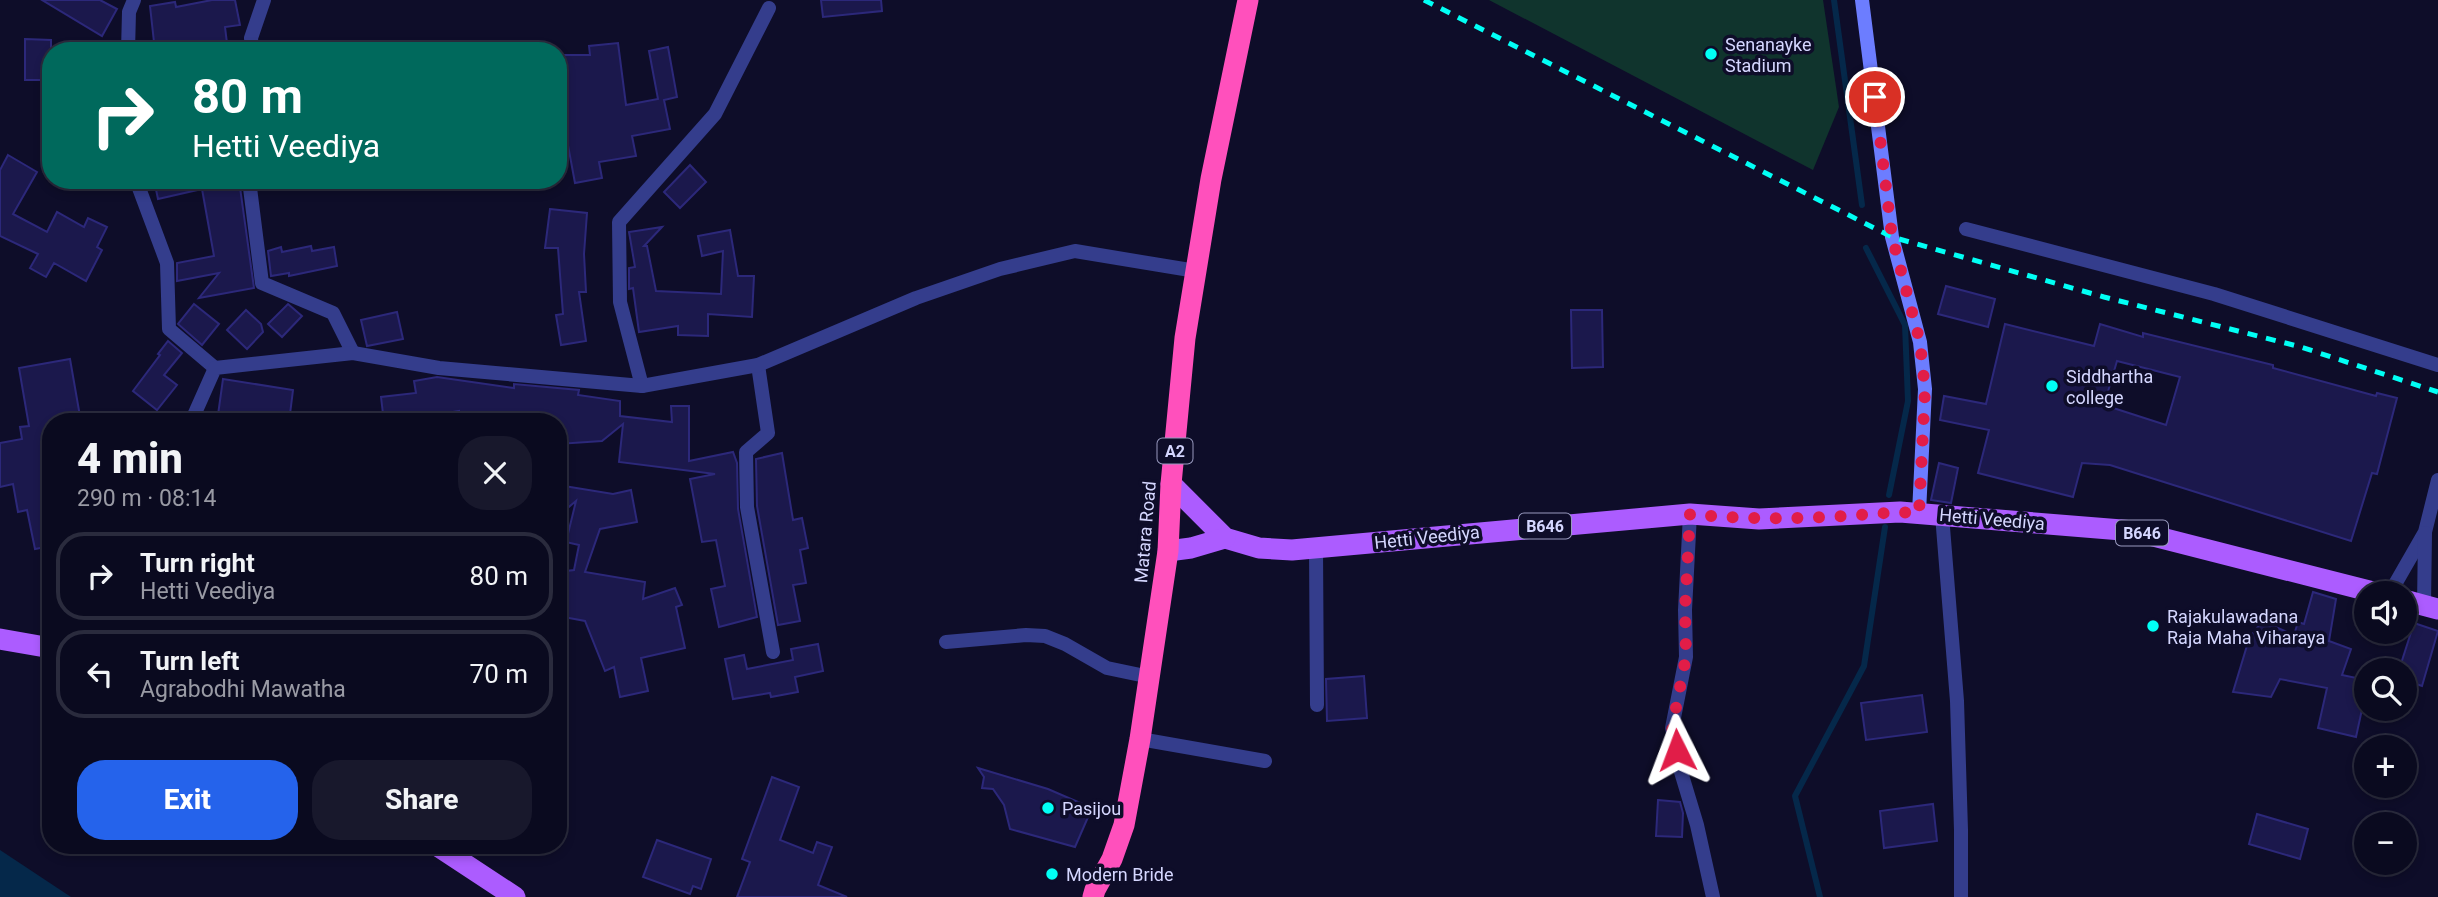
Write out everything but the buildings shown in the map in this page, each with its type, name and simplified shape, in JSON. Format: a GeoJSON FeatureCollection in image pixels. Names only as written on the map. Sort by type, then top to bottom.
{"type":"FeatureCollection","features":[{"type":"Feature","properties":{"kind":"highway","name":"Matara Road"},"geometry":{"type":"LineString","coordinates":[[1093,897],[1112,859],[1124,825],[1140,739],[1168,551],[1171,484],[1185,338],[1243,1]]}},
{"type":"Feature","properties":{"kind":"main road","name":"Hetti Veediya"},"geometry":{"type":"LineString","coordinates":[[1171,484],[1225,538],[1259,548],[1292,550],[1690,514],[1759,519],[1910,512],[2134,531],[2354,587]]}},
{"type":"Feature","properties":{"kind":"main road"},"geometry":{"type":"LineString","coordinates":[[1168,551],[1191,548],[1225,538]]}},
{"type":"Feature","properties":{"kind":"main road"},"geometry":{"type":"LineString","coordinates":[[0,639],[42,646]]}},
{"type":"Feature","properties":{"kind":"main road"},"geometry":{"type":"LineString","coordinates":[[450,854],[515,897]]}},
{"type":"Feature","properties":{"kind":"street"},"geometry":{"type":"LineString","coordinates":[[128,42],[130,12],[134,0]]}},
{"type":"Feature","properties":{"kind":"street"},"geometry":{"type":"LineString","coordinates":[[251,42],[264,0]]}},
{"type":"Feature","properties":{"kind":"street"},"geometry":{"type":"LineString","coordinates":[[1862,0],[1892,237],[1920,342],[1925,390],[1910,512]]}},
{"type":"Feature","properties":{"kind":"street"},"geometry":{"type":"LineString","coordinates":[[642,386],[620,302],[619,222],[715,114],[769,8]]}},
{"type":"Feature","properties":{"kind":"street"},"geometry":{"type":"LineString","coordinates":[[139,189],[167,262],[169,329],[215,368],[353,353],[439,368],[642,386],[758,365],[928,294],[1000,269],[1076,251],[1196,271]]}},
{"type":"Feature","properties":{"kind":"street"},"geometry":{"type":"LineString","coordinates":[[250,189],[262,283],[333,313],[353,353]]}},
{"type":"Feature","properties":{"kind":"street"},"geometry":{"type":"LineString","coordinates":[[1966,229],[2214,294],[2438,365]]}},
{"type":"Feature","properties":{"kind":"street"},"geometry":{"type":"LineString","coordinates":[[758,365],[768,433],[746,452],[747,507],[772,652]]}},
{"type":"Feature","properties":{"kind":"street"},"geometry":{"type":"LineString","coordinates":[[195,413],[215,368]]}},
{"type":"Feature","properties":{"kind":"street"},"geometry":{"type":"LineString","coordinates":[[2422,604],[2425,531],[2438,480]]}},
{"type":"Feature","properties":{"kind":"street"},"geometry":{"type":"LineString","coordinates":[[1690,514],[1685,610],[1686,657],[1672,728],[1713,897]]}},
{"type":"Feature","properties":{"kind":"street"},"geometry":{"type":"LineString","coordinates":[[1942,514],[1957,701],[1961,897]]}},
{"type":"Feature","properties":{"kind":"street"},"geometry":{"type":"LineString","coordinates":[[2397,581],[2425,531]]}},
{"type":"Feature","properties":{"kind":"street"},"geometry":{"type":"LineString","coordinates":[[1316,548],[1317,705]]}},
{"type":"Feature","properties":{"kind":"street"},"geometry":{"type":"LineString","coordinates":[[946,642],[1026,635],[1045,636],[1107,668],[1150,677]]}},
{"type":"Feature","properties":{"kind":"street"},"geometry":{"type":"LineString","coordinates":[[1140,739],[1265,761]]}},
{"type":"Feature","properties":{"kind":"green space","name":"Senanayke Stadium"},"geometry":{"type":"Polygon","coordinates":[[[1489,0],[1823,0],[1839,107],[1813,170],[1489,0]]]}},
{"type":"Feature","properties":{"kind":"water"},"geometry":{"type":"Polygon","coordinates":[[[0,850],[71,897],[0,897],[0,850]]]}},
{"type":"Feature","properties":{"kind":"waterway"},"geometry":{"type":"LineString","coordinates":[[1834,0],[1862,205]]}},
{"type":"Feature","properties":{"kind":"waterway"},"geometry":{"type":"LineString","coordinates":[[1866,248],[1905,325],[1908,401],[1889,495]]}},
{"type":"Feature","properties":{"kind":"waterway"},"geometry":{"type":"LineString","coordinates":[[1820,897],[1795,796],[1864,666],[1885,527]]}},
{"type":"Feature","properties":{"kind":"railway"},"geometry":{"type":"LineString","coordinates":[[1424,0],[1892,237],[2104,297],[2301,347],[2438,392]]}},
{"type":"Feature","properties":{"kind":"place","name":"Senanayke Stadium"},"geometry":{"type":"Point","coordinates":[1711,54]}},
{"type":"Feature","properties":{"kind":"place","name":"Siddhartha college"},"geometry":{"type":"Point","coordinates":[2052,386]}},
{"type":"Feature","properties":{"kind":"place","name":"Rajakulawadana Raja Maha Viharaya"},"geometry":{"type":"Point","coordinates":[2153,626]}},
{"type":"Feature","properties":{"kind":"place","name":"Pasijou"},"geometry":{"type":"Point","coordinates":[1048,808]}},
{"type":"Feature","properties":{"kind":"place","name":"Modern Bride"},"geometry":{"type":"Point","coordinates":[1052,874]}},
{"type":"Feature","properties":{"kind":"route"},"geometry":{"type":"LineString","coordinates":[[1677,750],[1672,728],[1686,657],[1685,610],[1690,514],[1759,519],[1919,513],[1925,390],[1920,342],[1892,237],[1875,97]]}}]}
